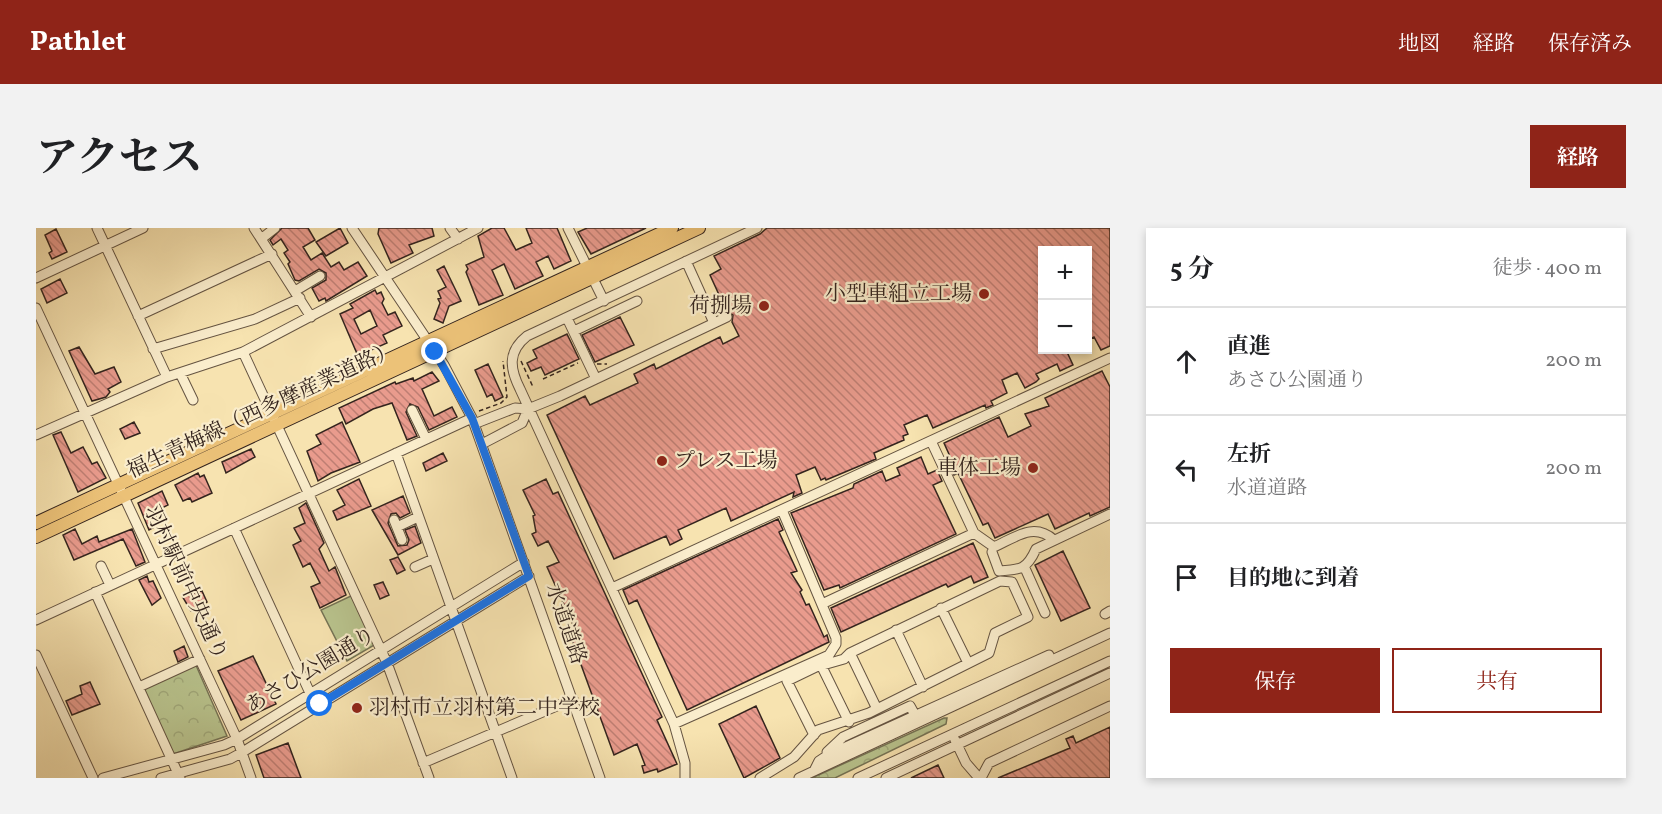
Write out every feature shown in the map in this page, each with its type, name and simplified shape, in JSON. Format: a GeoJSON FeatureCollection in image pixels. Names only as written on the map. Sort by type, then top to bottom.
{"type":"FeatureCollection","features":[{"type":"Feature","properties":{"kind":"main road","name":"福生青梅線（西多摩産業道路）"},"geometry":{"type":"LineString","coordinates":[[588,273],[655,232],[672,228]]}},
{"type":"Feature","properties":{"kind":"main road","name":"福生青梅線（西多摩産業道路）"},"geometry":{"type":"LineString","coordinates":[[36,537],[124,496],[275,419],[588,273],[699,228]]}},
{"type":"Feature","properties":{"kind":"main road","name":"福生青梅線（西多摩産業道路）"},"geometry":{"type":"LineString","coordinates":[[36,523],[118,484],[275,419]]}},
{"type":"Feature","properties":{"kind":"street"},"geometry":{"type":"LineString","coordinates":[[97,228],[167,376]]}},
{"type":"Feature","properties":{"kind":"street"},"geometry":{"type":"LineString","coordinates":[[36,278],[143,228]]}},
{"type":"Feature","properties":{"kind":"street"},"geometry":{"type":"LineString","coordinates":[[254,228],[311,317]]}},
{"type":"Feature","properties":{"kind":"street"},"geometry":{"type":"LineString","coordinates":[[261,239],[275,228]]}},
{"type":"Feature","properties":{"kind":"street","name":"水道道路"},"geometry":{"type":"LineString","coordinates":[[352,228],[475,418],[482,444],[600,778]]}},
{"type":"Feature","properties":{"kind":"street"},"geometry":{"type":"LineString","coordinates":[[450,228],[458,239]]}},
{"type":"Feature","properties":{"kind":"street"},"geometry":{"type":"LineString","coordinates":[[36,435],[167,376],[243,352],[478,228]]}},
{"type":"Feature","properties":{"kind":"street"},"geometry":{"type":"LineString","coordinates":[[567,228],[604,301]]}},
{"type":"Feature","properties":{"kind":"street"},"geometry":{"type":"LineString","coordinates":[[685,778],[685,763],[674,724],[528,409],[511,365],[514,351],[527,336],[757,228]]}},
{"type":"Feature","properties":{"kind":"street"},"geometry":{"type":"LineString","coordinates":[[138,316],[272,254]]}},
{"type":"Feature","properties":{"kind":"street"},"geometry":{"type":"LineString","coordinates":[[686,261],[714,323]]}},
{"type":"Feature","properties":{"kind":"street"},"geometry":{"type":"LineString","coordinates":[[153,349],[255,319],[298,294],[320,276]]}},
{"type":"Feature","properties":{"kind":"street"},"geometry":{"type":"LineString","coordinates":[[573,331],[637,301]]}},
{"type":"Feature","properties":{"kind":"street","name":"羽村駅前中央通り"},"geometry":{"type":"LineString","coordinates":[[36,308],[237,739],[251,778]]}},
{"type":"Feature","properties":{"kind":"street"},"geometry":{"type":"LineString","coordinates":[[567,318],[596,379]]}},
{"type":"Feature","properties":{"kind":"street"},"geometry":{"type":"LineString","coordinates":[[36,620],[426,439],[475,418],[515,408],[528,409],[727,318]]}},
{"type":"Feature","properties":{"kind":"street"},"geometry":{"type":"LineString","coordinates":[[243,352],[387,663],[429,778]]}},
{"type":"Feature","properties":{"kind":"street"},"geometry":{"type":"LineString","coordinates":[[612,588],[1110,358]]}},
{"type":"Feature","properties":{"kind":"street"},"geometry":{"type":"LineString","coordinates":[[180,372],[194,400]]}},
{"type":"Feature","properties":{"kind":"street"},"geometry":{"type":"LineString","coordinates":[[482,444],[522,423],[528,409]]}},
{"type":"Feature","properties":{"kind":"street"},"geometry":{"type":"LineString","coordinates":[[412,410],[426,439]]}},
{"type":"Feature","properties":{"kind":"street"},"geometry":{"type":"LineString","coordinates":[[931,441],[974,533],[994,547],[1034,530],[1045,532],[1054,540]]}},
{"type":"Feature","properties":{"kind":"street"},"geometry":{"type":"LineString","coordinates":[[396,453],[512,778]]}},
{"type":"Feature","properties":{"kind":"street"},"geometry":{"type":"LineString","coordinates":[[674,724],[829,655],[836,644],[824,603],[782,510]]}},
{"type":"Feature","properties":{"kind":"street"},"geometry":{"type":"LineString","coordinates":[[992,552],[999,571],[1024,566],[1030,563],[1036,549],[1110,514]]}},
{"type":"Feature","properties":{"kind":"street"},"geometry":{"type":"LineString","coordinates":[[402,540],[395,523],[418,517]]}},
{"type":"Feature","properties":{"kind":"street"},"geometry":{"type":"LineString","coordinates":[[234,528],[310,693]]}},
{"type":"Feature","properties":{"kind":"street"},"geometry":{"type":"LineString","coordinates":[[824,603],[974,533]]}},
{"type":"Feature","properties":{"kind":"street"},"geometry":{"type":"LineString","coordinates":[[415,567],[433,559]]}},
{"type":"Feature","properties":{"kind":"street","name":"あさひ公園通り"},"geometry":{"type":"LineString","coordinates":[[103,778],[237,739],[524,562]]}},
{"type":"Feature","properties":{"kind":"street"},"geometry":{"type":"LineString","coordinates":[[1024,566],[1045,613]]}},
{"type":"Feature","properties":{"kind":"street"},"geometry":{"type":"LineString","coordinates":[[101,567],[110,585]]}},
{"type":"Feature","properties":{"kind":"street"},"geometry":{"type":"LineString","coordinates":[[1006,581],[1008,571]]}},
{"type":"Feature","properties":{"kind":"street","name":"あさひ公園通り"},"geometry":{"type":"LineString","coordinates":[[161,778],[179,776],[242,753],[529,576]]}},
{"type":"Feature","properties":{"kind":"street"},"geometry":{"type":"LineString","coordinates":[[760,778],[794,757],[814,735],[818,730],[849,722],[989,653],[995,633],[1028,617],[1012,582],[1000,581],[850,653],[844,659],[822,668],[816,667],[787,681],[814,735]]}},
{"type":"Feature","properties":{"kind":"street"},"geometry":{"type":"LineString","coordinates":[[95,592],[179,776]]}},
{"type":"Feature","properties":{"kind":"street"},"geometry":{"type":"LineString","coordinates":[[941,608],[968,663]]}},
{"type":"Feature","properties":{"kind":"street"},"geometry":{"type":"LineString","coordinates":[[823,757],[1110,627]]}},
{"type":"Feature","properties":{"kind":"street"},"geometry":{"type":"LineString","coordinates":[[896,630],[923,687]]}},
{"type":"Feature","properties":{"kind":"street"},"geometry":{"type":"LineString","coordinates":[[799,778],[1110,633]]}},
{"type":"Feature","properties":{"kind":"street"},"geometry":{"type":"LineString","coordinates":[[850,653],[877,709]]}},
{"type":"Feature","properties":{"kind":"street"},"geometry":{"type":"LineString","coordinates":[[36,655],[93,778]]}},
{"type":"Feature","properties":{"kind":"street"},"geometry":{"type":"LineString","coordinates":[[139,687],[200,659]]}},
{"type":"Feature","properties":{"kind":"street"},"geometry":{"type":"LineString","coordinates":[[861,777],[1110,661]]}},
{"type":"Feature","properties":{"kind":"street"},"geometry":{"type":"LineString","coordinates":[[822,668],[849,722]]}},
{"type":"Feature","properties":{"kind":"street"},"geometry":{"type":"LineString","coordinates":[[886,778],[1110,673]]}},
{"type":"Feature","properties":{"kind":"street"},"geometry":{"type":"LineString","coordinates":[[423,762],[573,699]]}},
{"type":"Feature","properties":{"kind":"street"},"geometry":{"type":"LineString","coordinates":[[814,771],[823,757],[843,737],[910,706],[915,715]]}},
{"type":"Feature","properties":{"kind":"street"},"geometry":{"type":"LineString","coordinates":[[953,734],[966,764],[980,778],[989,763],[1110,706]]}},
{"type":"Feature","properties":{"kind":"street"},"geometry":{"type":"LineString","coordinates":[[861,777],[876,778]]}},
{"type":"Feature","properties":{"kind":"path"},"geometry":{"type":"LineString","coordinates":[[520,359],[533,387]]}},
{"type":"Feature","properties":{"kind":"path"},"geometry":{"type":"LineString","coordinates":[[543,379],[583,360]]}},
{"type":"Feature","properties":{"kind":"path"},"geometry":{"type":"LineString","coordinates":[[594,366],[601,363],[613,365]]}},
{"type":"Feature","properties":{"kind":"path"},"geometry":{"type":"LineString","coordinates":[[475,418],[501,403],[507,397],[507,392]]}},
{"type":"Feature","properties":{"kind":"green space"},"geometry":{"type":"Polygon","coordinates":[[[353,595],[376,644],[347,661],[321,610],[353,595]]]}},
{"type":"Feature","properties":{"kind":"green space"},"geometry":{"type":"Polygon","coordinates":[[[195,663],[227,736],[170,755],[143,687],[195,663]]]}},
{"type":"Feature","properties":{"kind":"green space"},"geometry":{"type":"Polygon","coordinates":[[[947,718],[946,724],[835,778],[812,778],[947,718]]]}},
{"type":"Feature","properties":{"kind":"building"},"geometry":{"type":"Polygon","coordinates":[[[282,228],[308,228],[315,240],[303,247],[311,260],[322,253],[331,267],[339,262],[344,270],[358,262],[367,276],[326,301],[325,298],[319,301],[312,288],[326,280],[326,273],[319,269],[299,281],[295,280],[288,264],[290,262],[284,253],[288,250],[281,239],[273,245],[270,240],[282,228]]]}},
{"type":"Feature","properties":{"kind":"building"},"geometry":{"type":"Polygon","coordinates":[[[340,228],[348,243],[326,256],[316,242],[340,228]]]}},
{"type":"Feature","properties":{"kind":"building"},"geometry":{"type":"Polygon","coordinates":[[[379,228],[432,228],[434,236],[409,245],[413,253],[391,263],[378,234],[379,228]]]}},
{"type":"Feature","properties":{"kind":"building"},"geometry":{"type":"Polygon","coordinates":[[[492,228],[504,228],[516,250],[532,243],[526,228],[557,228],[571,261],[554,269],[548,256],[536,262],[543,276],[515,289],[504,264],[492,270],[503,295],[479,305],[466,272],[468,269],[466,265],[484,257],[478,236],[492,228]]]}},
{"type":"Feature","properties":{"kind":"building"},"geometry":{"type":"Polygon","coordinates":[[[587,228],[646,228],[591,254],[578,232],[587,228]]]}},
{"type":"Feature","properties":{"kind":"building"},"geometry":{"type":"Polygon","coordinates":[[[767,228],[1110,228],[1110,346],[1101,350],[1094,337],[1092,338],[1092,246],[1038,246],[1038,354],[1068,354],[1073,365],[1060,371],[1057,364],[1036,374],[1039,379],[1025,388],[1017,373],[1002,380],[1007,393],[991,401],[993,405],[986,408],[985,405],[933,428],[927,415],[904,425],[908,434],[903,436],[904,440],[874,453],[876,459],[826,480],[825,478],[821,480],[815,467],[796,475],[802,493],[793,497],[794,492],[731,521],[726,508],[678,530],[682,539],[670,545],[666,536],[614,559],[547,415],[585,396],[590,405],[638,383],[634,374],[654,364],[656,369],[720,337],[723,344],[739,336],[732,322],[733,315],[726,310],[710,275],[721,269],[714,256],[760,234],[767,228]]]}},
{"type":"Feature","properties":{"kind":"building"},"geometry":{"type":"Polygon","coordinates":[[[56,229],[67,252],[52,259],[49,253],[52,251],[45,235],[56,229]]]}},
{"type":"Feature","properties":{"kind":"building"},"geometry":{"type":"Polygon","coordinates":[[[444,266],[461,301],[449,306],[443,323],[434,319],[440,303],[438,299],[441,298],[438,291],[446,287],[437,270],[444,266]]]}},
{"type":"Feature","properties":{"kind":"building"},"geometry":{"type":"Polygon","coordinates":[[[60,279],[67,293],[47,303],[41,289],[60,279]]]}},
{"type":"Feature","properties":{"kind":"building"},"geometry":{"type":"Polygon","coordinates":[[[375,290],[377,294],[381,292],[384,299],[382,303],[388,315],[395,312],[402,326],[383,335],[387,343],[358,356],[340,314],[353,308],[350,304],[375,290]],[[370,310],[354,319],[361,334],[377,326],[370,310]]]}},
{"type":"Feature","properties":{"kind":"building"},"geometry":{"type":"Polygon","coordinates":[[[620,317],[634,345],[595,362],[582,335],[620,317]]]}},
{"type":"Feature","properties":{"kind":"building"},"geometry":{"type":"Polygon","coordinates":[[[567,334],[579,359],[545,375],[541,367],[531,371],[527,363],[537,358],[533,350],[567,334]]]}},
{"type":"Feature","properties":{"kind":"building"},"geometry":{"type":"Polygon","coordinates":[[[79,347],[95,374],[114,367],[121,382],[108,389],[110,392],[106,397],[92,401],[69,351],[79,347]]]}},
{"type":"Feature","properties":{"kind":"building"},"geometry":{"type":"Polygon","coordinates":[[[488,364],[503,397],[495,401],[492,394],[487,397],[475,370],[488,364]]]}},
{"type":"Feature","properties":{"kind":"building","name":"車体工場"},"geometry":{"type":"Polygon","coordinates":[[[1102,371],[1110,387],[1110,507],[1090,516],[1089,513],[1055,529],[1048,514],[995,538],[988,523],[983,525],[958,473],[954,475],[949,464],[953,463],[944,443],[999,417],[1008,437],[1031,426],[1025,414],[1049,406],[1045,398],[1102,371]]]}},
{"type":"Feature","properties":{"kind":"building"},"geometry":{"type":"Polygon","coordinates":[[[432,372],[439,381],[422,389],[434,416],[452,407],[457,417],[429,430],[418,407],[410,404],[406,412],[417,436],[407,440],[392,403],[373,409],[346,424],[339,408],[395,382],[396,384],[413,378],[414,381],[432,372]]]}},
{"type":"Feature","properties":{"kind":"building"},"geometry":{"type":"Polygon","coordinates":[[[134,422],[140,433],[125,439],[120,429],[134,422]]]}},
{"type":"Feature","properties":{"kind":"building"},"geometry":{"type":"Polygon","coordinates":[[[342,422],[360,462],[331,473],[318,481],[307,451],[321,444],[316,435],[342,422]]]}},
{"type":"Feature","properties":{"kind":"building"},"geometry":{"type":"Polygon","coordinates":[[[61,432],[71,453],[83,447],[92,464],[97,462],[106,478],[78,492],[53,435],[61,432]]]}},
{"type":"Feature","properties":{"kind":"building"},"geometry":{"type":"Polygon","coordinates":[[[251,449],[255,457],[226,473],[222,462],[251,449]]]}},
{"type":"Feature","properties":{"kind":"building"},"geometry":{"type":"Polygon","coordinates":[[[443,453],[447,461],[426,471],[423,463],[443,453]]]}},
{"type":"Feature","properties":{"kind":"building"},"geometry":{"type":"Polygon","coordinates":[[[921,457],[928,474],[937,470],[942,481],[933,485],[956,534],[840,588],[839,585],[824,590],[791,513],[853,488],[854,484],[882,471],[886,481],[900,475],[897,468],[921,457]]]}},
{"type":"Feature","properties":{"kind":"building"},"geometry":{"type":"Polygon","coordinates":[[[198,473],[200,477],[204,475],[212,493],[192,502],[190,498],[183,501],[175,485],[198,473]]]}},
{"type":"Feature","properties":{"kind":"building"},"geometry":{"type":"Polygon","coordinates":[[[359,479],[371,506],[337,520],[333,511],[345,505],[337,490],[359,479]]]}},
{"type":"Feature","properties":{"kind":"building"},"geometry":{"type":"Polygon","coordinates":[[[546,479],[553,494],[558,492],[662,717],[657,720],[677,764],[658,772],[657,769],[644,773],[642,766],[645,765],[637,744],[614,755],[572,640],[578,636],[547,567],[559,562],[548,541],[538,546],[532,534],[536,532],[533,516],[535,515],[523,490],[546,479]]]}},
{"type":"Feature","properties":{"kind":"building"},"geometry":{"type":"Polygon","coordinates":[[[162,491],[168,505],[154,512],[160,524],[149,530],[138,503],[162,491]]]}},
{"type":"Feature","properties":{"kind":"building"},"geometry":{"type":"Polygon","coordinates":[[[403,496],[410,513],[400,518],[396,513],[391,514],[388,523],[398,546],[407,545],[409,540],[405,530],[415,526],[421,543],[398,555],[372,510],[403,496]]]}},
{"type":"Feature","properties":{"kind":"building"},"geometry":{"type":"Polygon","coordinates":[[[306,503],[324,543],[319,549],[329,571],[335,567],[346,595],[320,608],[311,587],[320,583],[310,563],[303,567],[293,545],[301,541],[294,528],[305,523],[299,508],[306,503]]]}},
{"type":"Feature","properties":{"kind":"building"},"geometry":{"type":"Polygon","coordinates":[[[778,519],[783,530],[779,532],[797,571],[791,573],[802,590],[800,592],[806,605],[809,604],[824,637],[827,635],[829,642],[687,710],[637,600],[629,604],[623,590],[778,519]]]}},
{"type":"Feature","properties":{"kind":"building"},"geometry":{"type":"Polygon","coordinates":[[[75,529],[82,544],[97,536],[99,542],[132,529],[145,562],[136,566],[123,539],[74,560],[63,535],[75,529]]]}},
{"type":"Feature","properties":{"kind":"building"},"geometry":{"type":"Polygon","coordinates":[[[973,543],[988,577],[974,583],[971,576],[948,587],[946,584],[841,632],[831,608],[973,543]]]}},
{"type":"Feature","properties":{"kind":"building"},"geometry":{"type":"Polygon","coordinates":[[[1063,551],[1090,608],[1061,621],[1035,565],[1063,551]]]}},
{"type":"Feature","properties":{"kind":"building"},"geometry":{"type":"Polygon","coordinates":[[[398,557],[405,570],[397,574],[390,560],[398,557]]]}},
{"type":"Feature","properties":{"kind":"building"},"geometry":{"type":"Polygon","coordinates":[[[147,576],[149,582],[153,581],[161,598],[152,605],[139,580],[147,576]]]}},
{"type":"Feature","properties":{"kind":"building"},"geometry":{"type":"Polygon","coordinates":[[[383,582],[389,595],[380,599],[374,585],[383,582]]]}},
{"type":"Feature","properties":{"kind":"building"},"geometry":{"type":"Polygon","coordinates":[[[202,591],[207,602],[195,611],[191,611],[182,596],[202,591]]]}},
{"type":"Feature","properties":{"kind":"building"},"geometry":{"type":"Polygon","coordinates":[[[184,646],[188,657],[178,662],[174,651],[184,646]]]}},
{"type":"Feature","properties":{"kind":"building"},"geometry":{"type":"Polygon","coordinates":[[[253,656],[276,704],[241,720],[218,671],[253,656]]]}},
{"type":"Feature","properties":{"kind":"building"},"geometry":{"type":"Polygon","coordinates":[[[90,682],[100,704],[72,715],[66,701],[82,694],[80,686],[90,682]]]}},
{"type":"Feature","properties":{"kind":"building"},"geometry":{"type":"Polygon","coordinates":[[[756,706],[780,758],[744,778],[719,724],[756,706]]]}},
{"type":"Feature","properties":{"kind":"building"},"geometry":{"type":"Polygon","coordinates":[[[1110,727],[1110,778],[998,778],[1070,748],[1066,739],[1073,736],[1076,743],[1110,727]]]}},
{"type":"Feature","properties":{"kind":"building"},"geometry":{"type":"Polygon","coordinates":[[[288,743],[301,778],[264,778],[256,755],[288,743]]]}},
{"type":"Feature","properties":{"kind":"building"},"geometry":{"type":"Polygon","coordinates":[[[938,765],[944,778],[911,778],[938,765]]]}},
{"type":"Feature","properties":{"kind":"place","name":"小型車組立工場"},"geometry":{"type":"Point","coordinates":[984,294]}},
{"type":"Feature","properties":{"kind":"place","name":"荷捌場"},"geometry":{"type":"Point","coordinates":[764,306]}},
{"type":"Feature","properties":{"kind":"place","name":"プレス工場"},"geometry":{"type":"Point","coordinates":[662,461]}},
{"type":"Feature","properties":{"kind":"place","name":"車体工場"},"geometry":{"type":"Point","coordinates":[1033,468]}},
{"type":"Feature","properties":{"kind":"place","name":"羽村市立羽村第二中学校"},"geometry":{"type":"Point","coordinates":[357,708]}},
{"type":"Feature","properties":{"kind":"route"},"geometry":{"type":"LineString","coordinates":[[320,704],[529,576],[472,418],[435,352]]}}]}
